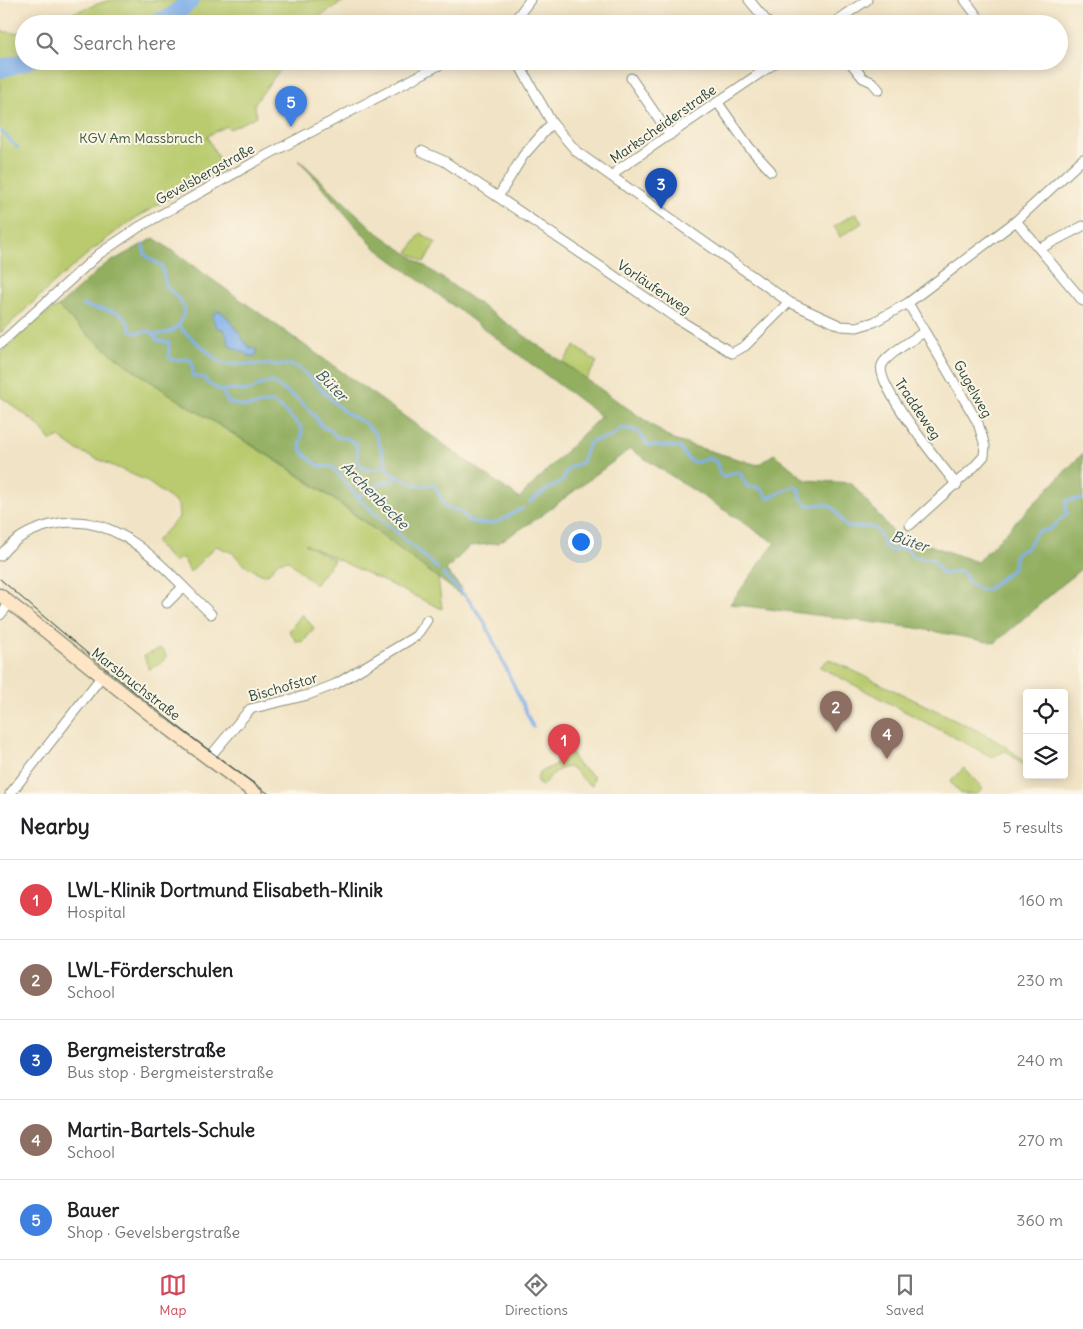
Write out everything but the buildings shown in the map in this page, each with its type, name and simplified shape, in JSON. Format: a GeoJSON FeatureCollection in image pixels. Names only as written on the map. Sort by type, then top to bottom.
{"type":"FeatureCollection","features":[{"type":"Feature","properties":{"kind":"street"},"geometry":{"type":"LineString","coordinates":[[519,15],[530,0]]}},
{"type":"Feature","properties":{"kind":"street"},"geometry":{"type":"LineString","coordinates":[[749,0],[761,15]]}},
{"type":"Feature","properties":{"kind":"street"},"geometry":{"type":"LineString","coordinates":[[845,15],[867,0]]}},
{"type":"Feature","properties":{"kind":"street"},"geometry":{"type":"LineString","coordinates":[[965,0],[976,15]]}},
{"type":"Feature","properties":{"kind":"street","name":"Gevelsbergstraße"},"geometry":{"type":"LineString","coordinates":[[0,344],[99,254],[146,222],[429,70]]}},
{"type":"Feature","properties":{"kind":"street"},"geometry":{"type":"LineString","coordinates":[[522,70],[552,123],[577,152],[790,302],[841,326],[857,327],[874,322],[908,303],[1016,221],[1083,159]]}},
{"type":"Feature","properties":{"kind":"street","name":"Markscheiderstraße"},"geometry":{"type":"LineString","coordinates":[[613,176],[619,169],[765,70]]}},
{"type":"Feature","properties":{"kind":"street"},"geometry":{"type":"LineString","coordinates":[[856,70],[862,78],[872,82],[880,90]]}},
{"type":"Feature","properties":{"kind":"street"},"geometry":{"type":"LineString","coordinates":[[631,78],[670,135]]}},
{"type":"Feature","properties":{"kind":"street"},"geometry":{"type":"LineString","coordinates":[[718,103],[749,147],[771,171]]}},
{"type":"Feature","properties":{"kind":"street"},"geometry":{"type":"LineString","coordinates":[[498,197],[523,156],[552,123]]}},
{"type":"Feature","properties":{"kind":"street","name":"Vorläuferweg"},"geometry":{"type":"LineString","coordinates":[[421,151],[444,161],[668,313],[732,353],[746,346],[790,302]]}},
{"type":"Feature","properties":{"kind":"street"},"geometry":{"type":"LineString","coordinates":[[1016,221],[1041,248],[1083,301]]}},
{"type":"Feature","properties":{"kind":"street"},"geometry":{"type":"LineString","coordinates":[[1041,248],[1083,226]]}},
{"type":"Feature","properties":{"kind":"street","name":"Gugelweg"},"geometry":{"type":"LineString","coordinates":[[908,303],[978,423],[985,446],[984,456],[957,485],[910,525]]}},
{"type":"Feature","properties":{"kind":"street","name":"Traddeweg"},"geometry":{"type":"LineString","coordinates":[[924,332],[882,363],[880,371],[884,383],[918,436],[957,485]]}},
{"type":"Feature","properties":{"kind":"street"},"geometry":{"type":"LineString","coordinates":[[0,556],[16,539],[37,529],[61,522],[95,524],[136,543],[153,557],[211,614]]}},
{"type":"Feature","properties":{"kind":"street"},"geometry":{"type":"LineString","coordinates":[[167,603],[183,587]]}},
{"type":"Feature","properties":{"kind":"street"},"geometry":{"type":"LineString","coordinates":[[0,615],[5,599]]}},
{"type":"Feature","properties":{"kind":"street","name":"Marsbruchstraße"},"geometry":{"type":"LineString","coordinates":[[5,599],[208,759],[256,794]]}},
{"type":"Feature","properties":{"kind":"street","name":"Bischofstor"},"geometry":{"type":"LineString","coordinates":[[208,759],[250,709],[308,695],[336,684],[416,636],[427,620]]}},
{"type":"Feature","properties":{"kind":"street"},"geometry":{"type":"LineString","coordinates":[[10,794],[102,676]]}},
{"type":"Feature","properties":{"kind":"green space"},"geometry":{"type":"Polygon","coordinates":[[[109,0],[345,0],[322,15],[67,15],[109,0]]]}},
{"type":"Feature","properties":{"kind":"green space","name":"KGV Am Massbruch"},"geometry":{"type":"Polygon","coordinates":[[[0,31],[15,33],[15,70],[280,70],[254,104],[257,116],[230,129],[227,126],[207,136],[224,170],[159,204],[121,228],[74,265],[0,333],[0,31]]]}},
{"type":"Feature","properties":{"kind":"green space"},"geometry":{"type":"Polygon","coordinates":[[[298,159],[375,231],[673,440],[758,465],[774,454],[806,480],[851,483],[893,532],[977,562],[1083,453],[1083,567],[995,643],[916,628],[730,604],[775,543],[630,449],[538,518],[498,543],[470,546],[446,570],[460,587],[461,595],[310,482],[168,393],[111,353],[58,307],[103,266],[154,238],[519,498],[601,416],[373,246],[298,159]]]}},
{"type":"Feature","properties":{"kind":"green space"},"geometry":{"type":"Polygon","coordinates":[[[856,213],[862,223],[840,237],[834,226],[856,213]]]}},
{"type":"Feature","properties":{"kind":"green space"},"geometry":{"type":"Polygon","coordinates":[[[421,233],[436,243],[424,262],[408,252],[421,233]]]}},
{"type":"Feature","properties":{"kind":"green space"},"geometry":{"type":"Polygon","coordinates":[[[58,307],[111,353],[139,373],[326,494],[438,578],[442,609],[305,544],[334,560],[315,585],[288,560],[278,562],[269,573],[263,575],[244,565],[233,553],[216,546],[190,572],[184,559],[179,558],[174,563],[155,542],[179,517],[178,504],[145,480],[77,450],[59,437],[51,441],[35,422],[0,396],[0,353],[34,322],[58,307]]]}},
{"type":"Feature","properties":{"kind":"green space"},"geometry":{"type":"Polygon","coordinates":[[[575,346],[597,362],[586,379],[563,362],[575,346]]]}},
{"type":"Feature","properties":{"kind":"green space"},"geometry":{"type":"Polygon","coordinates":[[[302,614],[314,628],[304,641],[297,642],[289,631],[302,614]]]}},
{"type":"Feature","properties":{"kind":"green space"},"geometry":{"type":"Polygon","coordinates":[[[159,649],[163,650],[167,657],[158,665],[149,669],[144,656],[159,649]]]}},
{"type":"Feature","properties":{"kind":"green space"},"geometry":{"type":"Polygon","coordinates":[[[829,659],[981,732],[1013,752],[1023,761],[1023,765],[1006,751],[992,757],[820,667],[829,659]]]}},
{"type":"Feature","properties":{"kind":"green space"},"geometry":{"type":"Polygon","coordinates":[[[566,750],[572,753],[576,763],[594,777],[592,786],[574,770],[566,767],[556,772],[542,786],[537,783],[540,773],[556,765],[558,754],[566,750]]]}},
{"type":"Feature","properties":{"kind":"green space"},"geometry":{"type":"Polygon","coordinates":[[[964,768],[983,789],[978,794],[961,794],[950,782],[964,768]]]}},
{"type":"Feature","properties":{"kind":"water"},"geometry":{"type":"Polygon","coordinates":[[[220,311],[228,318],[249,347],[257,350],[256,356],[250,356],[230,346],[224,329],[217,328],[212,317],[216,312],[220,311]]]}},
{"type":"Feature","properties":{"kind":"waterway"},"geometry":{"type":"LineString","coordinates":[[173,15],[191,0]]}},
{"type":"Feature","properties":{"kind":"waterway"},"geometry":{"type":"LineString","coordinates":[[0,69],[15,65]]}},
{"type":"Feature","properties":{"kind":"waterway","name":"Büter"},"geometry":{"type":"LineString","coordinates":[[0,130],[18,148]]}},
{"type":"Feature","properties":{"kind":"waterway","name":"Büter"},"geometry":{"type":"LineString","coordinates":[[143,245],[145,254],[162,266],[166,287],[179,299],[185,309],[179,325],[181,329],[222,364],[293,365],[303,371],[343,411],[366,424],[376,435],[389,472],[420,485],[434,484],[446,508],[460,511],[469,521],[485,524],[498,522],[523,508]]}},
{"type":"Feature","properties":{"kind":"waterway","name":"Archenbecke"},"geometry":{"type":"LineString","coordinates":[[82,305],[118,313],[124,317],[131,330],[136,333],[151,331],[157,340],[169,343],[169,356],[172,360],[188,359],[192,362],[193,376],[205,378],[207,383],[222,391],[228,402],[246,407],[271,402],[280,407],[300,426],[302,431],[300,446],[304,454],[319,466],[332,467],[360,500],[438,569]]}},
{"type":"Feature","properties":{"kind":"waterway"},"geometry":{"type":"LineString","coordinates":[[154,335],[170,332],[179,325]]}},
{"type":"Feature","properties":{"kind":"waterway"},"geometry":{"type":"LineString","coordinates":[[222,391],[229,389],[246,391],[272,382],[300,401],[315,416],[321,426],[331,430],[336,437],[347,438],[357,445],[357,458],[361,467],[369,470],[387,466]]}},
{"type":"Feature","properties":{"kind":"waterway","name":"Büter"},"geometry":{"type":"LineString","coordinates":[[530,502],[563,481],[567,470],[582,462],[588,445],[592,441],[611,437],[620,429],[631,429],[638,432],[648,445],[679,447],[689,460],[696,462],[710,458],[717,463],[719,473],[723,477],[735,472],[740,473],[748,487],[762,489],[768,498],[795,486],[799,489],[801,498],[807,505],[828,505],[835,510],[847,527],[873,527],[879,533],[885,547],[890,550],[906,548],[913,557],[933,559],[942,574],[961,571],[971,584],[981,590],[988,589],[1013,569],[1016,553],[1027,548],[1037,532],[1050,529],[1067,514],[1066,503],[1068,500],[1083,499]]}},
{"type":"Feature","properties":{"kind":"waterway"},"geometry":{"type":"LineString","coordinates":[[357,497],[375,485],[391,482],[397,477]]}},
{"type":"Feature","properties":{"kind":"waterway","name":"Archenbecke"},"geometry":{"type":"LineString","coordinates":[[443,574],[468,599],[484,621],[533,727]]}},
{"type":"Feature","properties":{"kind":"tram line"},"geometry":{"type":"LineString","coordinates":[[0,579],[132,690],[269,794]]}},
{"type":"Feature","properties":{"kind":"place","name":"Bauer"},"geometry":{"type":"Point","coordinates":[291,127]}},
{"type":"Feature","properties":{"kind":"place","name":"Bergmeisterstraße"},"geometry":{"type":"Point","coordinates":[661,209]}},
{"type":"Feature","properties":{"kind":"place","name":"LWL-Förderschulen"},"geometry":{"type":"Point","coordinates":[836,732]}},
{"type":"Feature","properties":{"kind":"place","name":"Martin-Bartels-Schule"},"geometry":{"type":"Point","coordinates":[887,759]}},
{"type":"Feature","properties":{"kind":"place","name":"LWL-Klinik Dortmund Elisabeth-Klinik"},"geometry":{"type":"Point","coordinates":[564,765]}}]}
